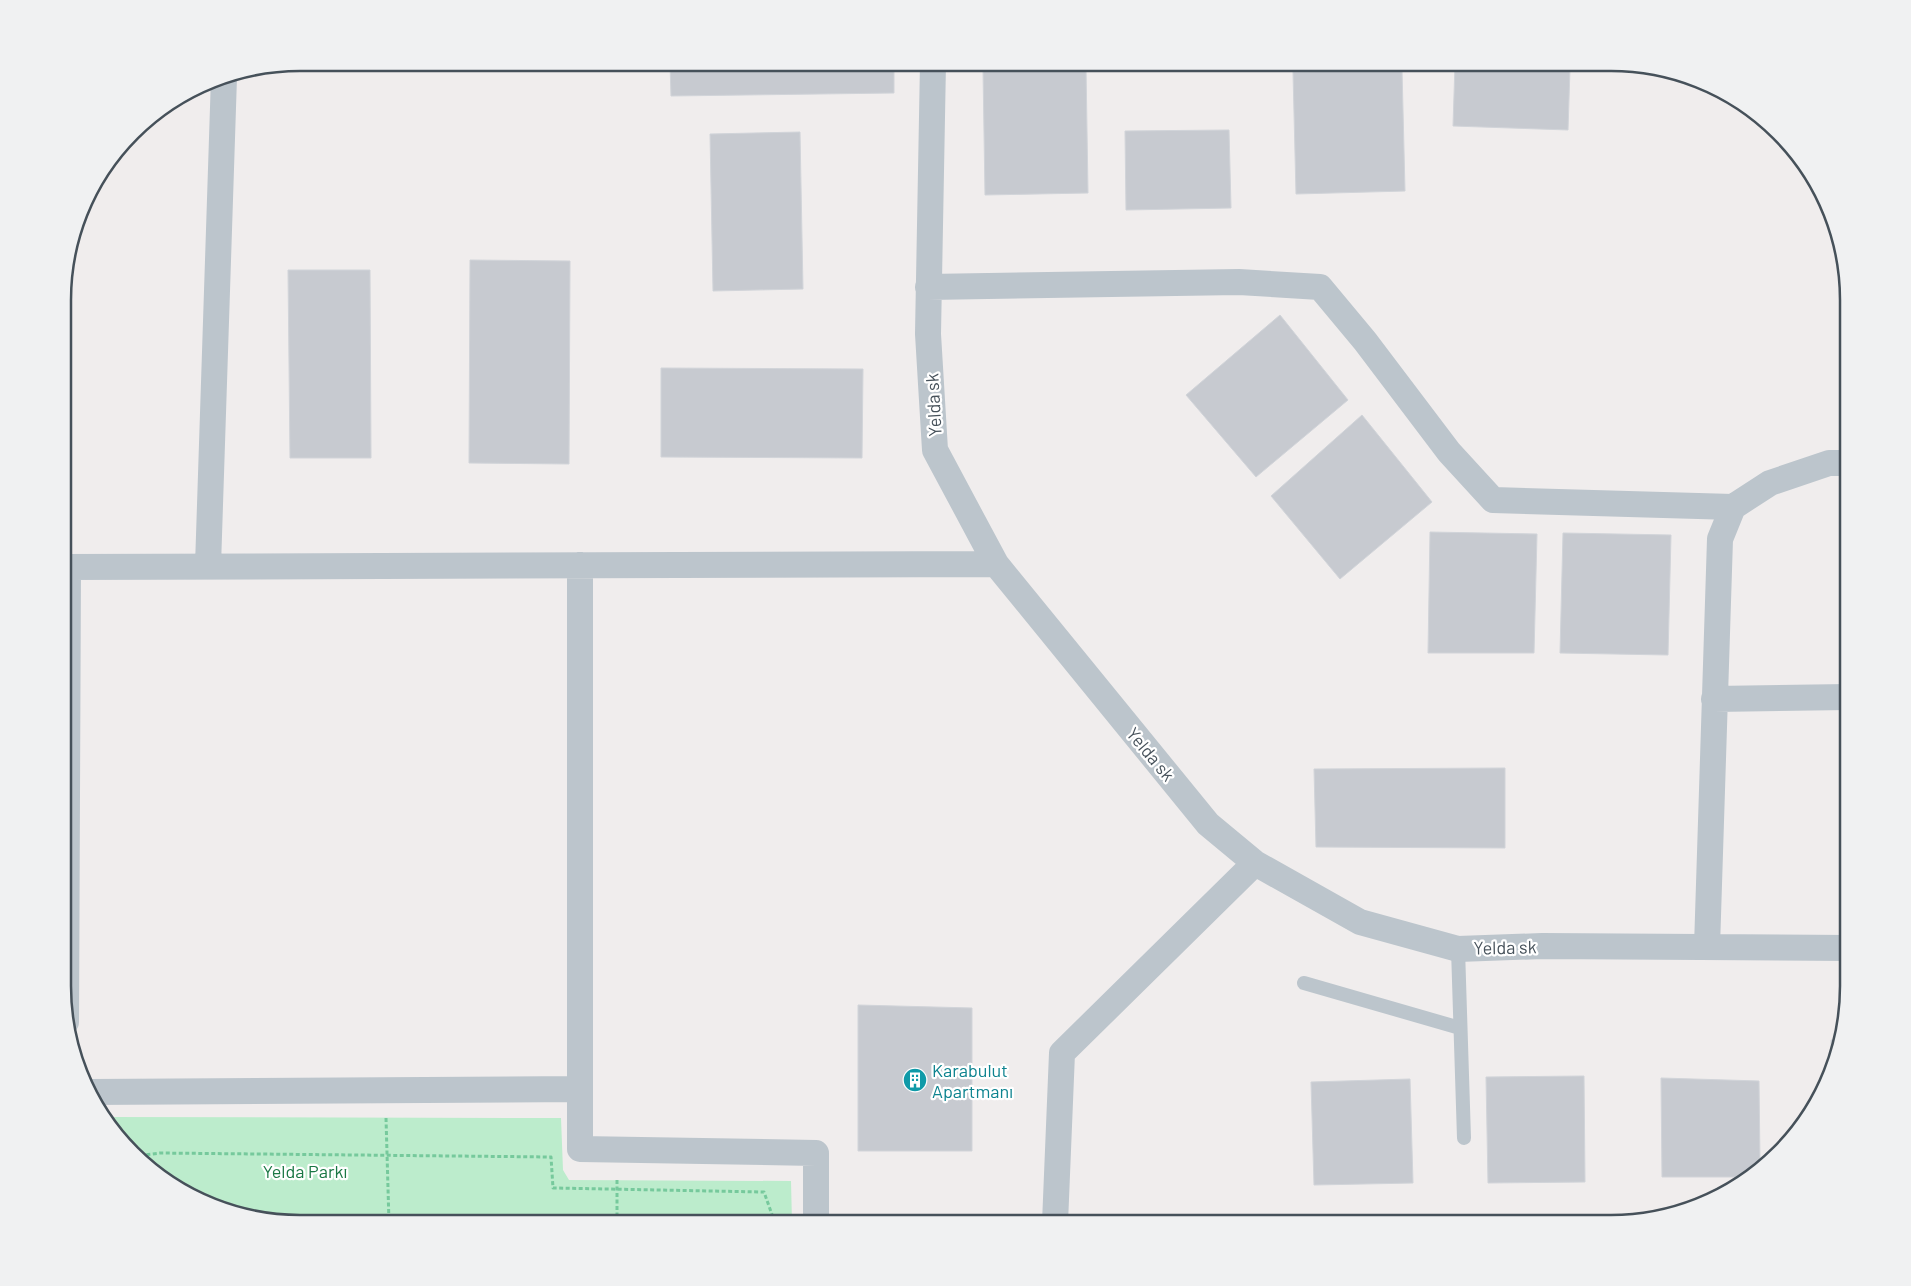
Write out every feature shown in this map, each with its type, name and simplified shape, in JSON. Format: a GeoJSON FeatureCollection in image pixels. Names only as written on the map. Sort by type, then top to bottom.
{"type":"FeatureCollection","features":[{"type":"Feature","properties":{"kind":"street","name":"Yelda sk"},"geometry":{"type":"LineString","coordinates":[[933,71],[928,334],[935,450],[996,564],[1208,824],[1255,863],[1360,922],[1458,948],[1542,946],[1840,948]]}},
{"type":"Feature","properties":{"kind":"street"},"geometry":{"type":"LineString","coordinates":[[208,566],[224,84]]}},
{"type":"Feature","properties":{"kind":"street"},"geometry":{"type":"LineString","coordinates":[[928,287],[1239,282],[1320,287],[1449,452],[1493,500],[1733,507],[1770,483],[1829,463],[1840,463]]}},
{"type":"Feature","properties":{"kind":"street"},"geometry":{"type":"LineString","coordinates":[[1707,948],[1720,539],[1733,507]]}},
{"type":"Feature","properties":{"kind":"street"},"geometry":{"type":"LineString","coordinates":[[71,567],[996,564]]}},
{"type":"Feature","properties":{"kind":"street"},"geometry":{"type":"LineString","coordinates":[[580,565],[580,1149],[816,1153],[816,1215]]}},
{"type":"Feature","properties":{"kind":"street"},"geometry":{"type":"LineString","coordinates":[[1714,699],[1840,697]]}},
{"type":"Feature","properties":{"kind":"street"},"geometry":{"type":"LineString","coordinates":[[1055,1215],[1062,1053],[1255,863]]}},
{"type":"Feature","properties":{"kind":"street"},"geometry":{"type":"LineString","coordinates":[[98,1092],[580,1089]]}},
{"type":"Feature","properties":{"kind":"lane"},"geometry":{"type":"LineString","coordinates":[[1458,948],[1464,1138]]}},
{"type":"Feature","properties":{"kind":"lane"},"geometry":{"type":"LineString","coordinates":[[1304,984],[1460,1028]]}},
{"type":"Feature","properties":{"kind":"path"},"geometry":{"type":"LineString","coordinates":[[385,1090],[389,1215]]}},
{"type":"Feature","properties":{"kind":"path"},"geometry":{"type":"LineString","coordinates":[[617,1215],[618,1150]]}},
{"type":"Feature","properties":{"kind":"path"},"geometry":{"type":"LineString","coordinates":[[145,1155],[160,1152],[551,1157],[553,1188],[764,1192],[772,1215]]}},
{"type":"Feature","properties":{"kind":"green space","name":"Yelda Parkı"},"geometry":{"type":"Polygon","coordinates":[[[113,1117],[561,1118],[563,1170],[569,1180],[791,1181],[792,1215],[300,1215],[270,1213],[226,1203],[186,1184],[138,1148],[113,1117]]]}},
{"type":"Feature","properties":{"kind":"building"},"geometry":{"type":"Polygon","coordinates":[[[670,71],[894,71],[894,93],[671,96],[670,71]]]}},
{"type":"Feature","properties":{"kind":"building"},"geometry":{"type":"Polygon","coordinates":[[[983,71],[1086,71],[1088,193],[985,195],[983,71]]]}},
{"type":"Feature","properties":{"kind":"building"},"geometry":{"type":"Polygon","coordinates":[[[1402,71],[1405,191],[1296,194],[1293,72],[1402,71]]]}},
{"type":"Feature","properties":{"kind":"building"},"geometry":{"type":"Polygon","coordinates":[[[1455,71],[1570,71],[1568,130],[1453,126],[1455,71]]]}},
{"type":"Feature","properties":{"kind":"building"},"geometry":{"type":"Polygon","coordinates":[[[1229,130],[1231,208],[1126,210],[1125,131],[1229,130]]]}},
{"type":"Feature","properties":{"kind":"building"},"geometry":{"type":"Polygon","coordinates":[[[800,132],[803,289],[713,291],[710,134],[800,132]]]}},
{"type":"Feature","properties":{"kind":"building"},"geometry":{"type":"Polygon","coordinates":[[[470,260],[570,261],[569,464],[469,463],[470,260]]]}},
{"type":"Feature","properties":{"kind":"building"},"geometry":{"type":"Polygon","coordinates":[[[288,270],[370,270],[371,458],[290,458],[288,270]]]}},
{"type":"Feature","properties":{"kind":"building"},"geometry":{"type":"Polygon","coordinates":[[[1280,315],[1348,400],[1256,477],[1186,395],[1280,315]]]}},
{"type":"Feature","properties":{"kind":"building"},"geometry":{"type":"Polygon","coordinates":[[[661,368],[863,369],[862,458],[661,457],[661,368]]]}},
{"type":"Feature","properties":{"kind":"building"},"geometry":{"type":"Polygon","coordinates":[[[1362,415],[1432,502],[1340,579],[1271,496],[1362,415]]]}},
{"type":"Feature","properties":{"kind":"building"},"geometry":{"type":"Polygon","coordinates":[[[1430,532],[1537,534],[1534,653],[1428,653],[1430,532]]]}},
{"type":"Feature","properties":{"kind":"building"},"geometry":{"type":"Polygon","coordinates":[[[1563,533],[1671,535],[1668,655],[1560,653],[1563,533]]]}},
{"type":"Feature","properties":{"kind":"building"},"geometry":{"type":"Polygon","coordinates":[[[1505,768],[1505,848],[1316,847],[1314,769],[1505,768]]]}},
{"type":"Feature","properties":{"kind":"building","name":"Karabulut Apartmanı"},"geometry":{"type":"Polygon","coordinates":[[[858,1005],[972,1008],[972,1151],[858,1151],[858,1005]]]}},
{"type":"Feature","properties":{"kind":"building"},"geometry":{"type":"Polygon","coordinates":[[[1584,1076],[1585,1182],[1488,1183],[1486,1077],[1584,1076]]]}},
{"type":"Feature","properties":{"kind":"building"},"geometry":{"type":"Polygon","coordinates":[[[1661,1078],[1759,1081],[1760,1160],[1736,1177],[1662,1177],[1661,1078]]]}},
{"type":"Feature","properties":{"kind":"building"},"geometry":{"type":"Polygon","coordinates":[[[1410,1079],[1413,1183],[1314,1185],[1311,1082],[1410,1079]]]}},
{"type":"Feature","properties":{"kind":"place","name":"Karabulut Apartmanı"},"geometry":{"type":"Point","coordinates":[915,1080]}}]}
